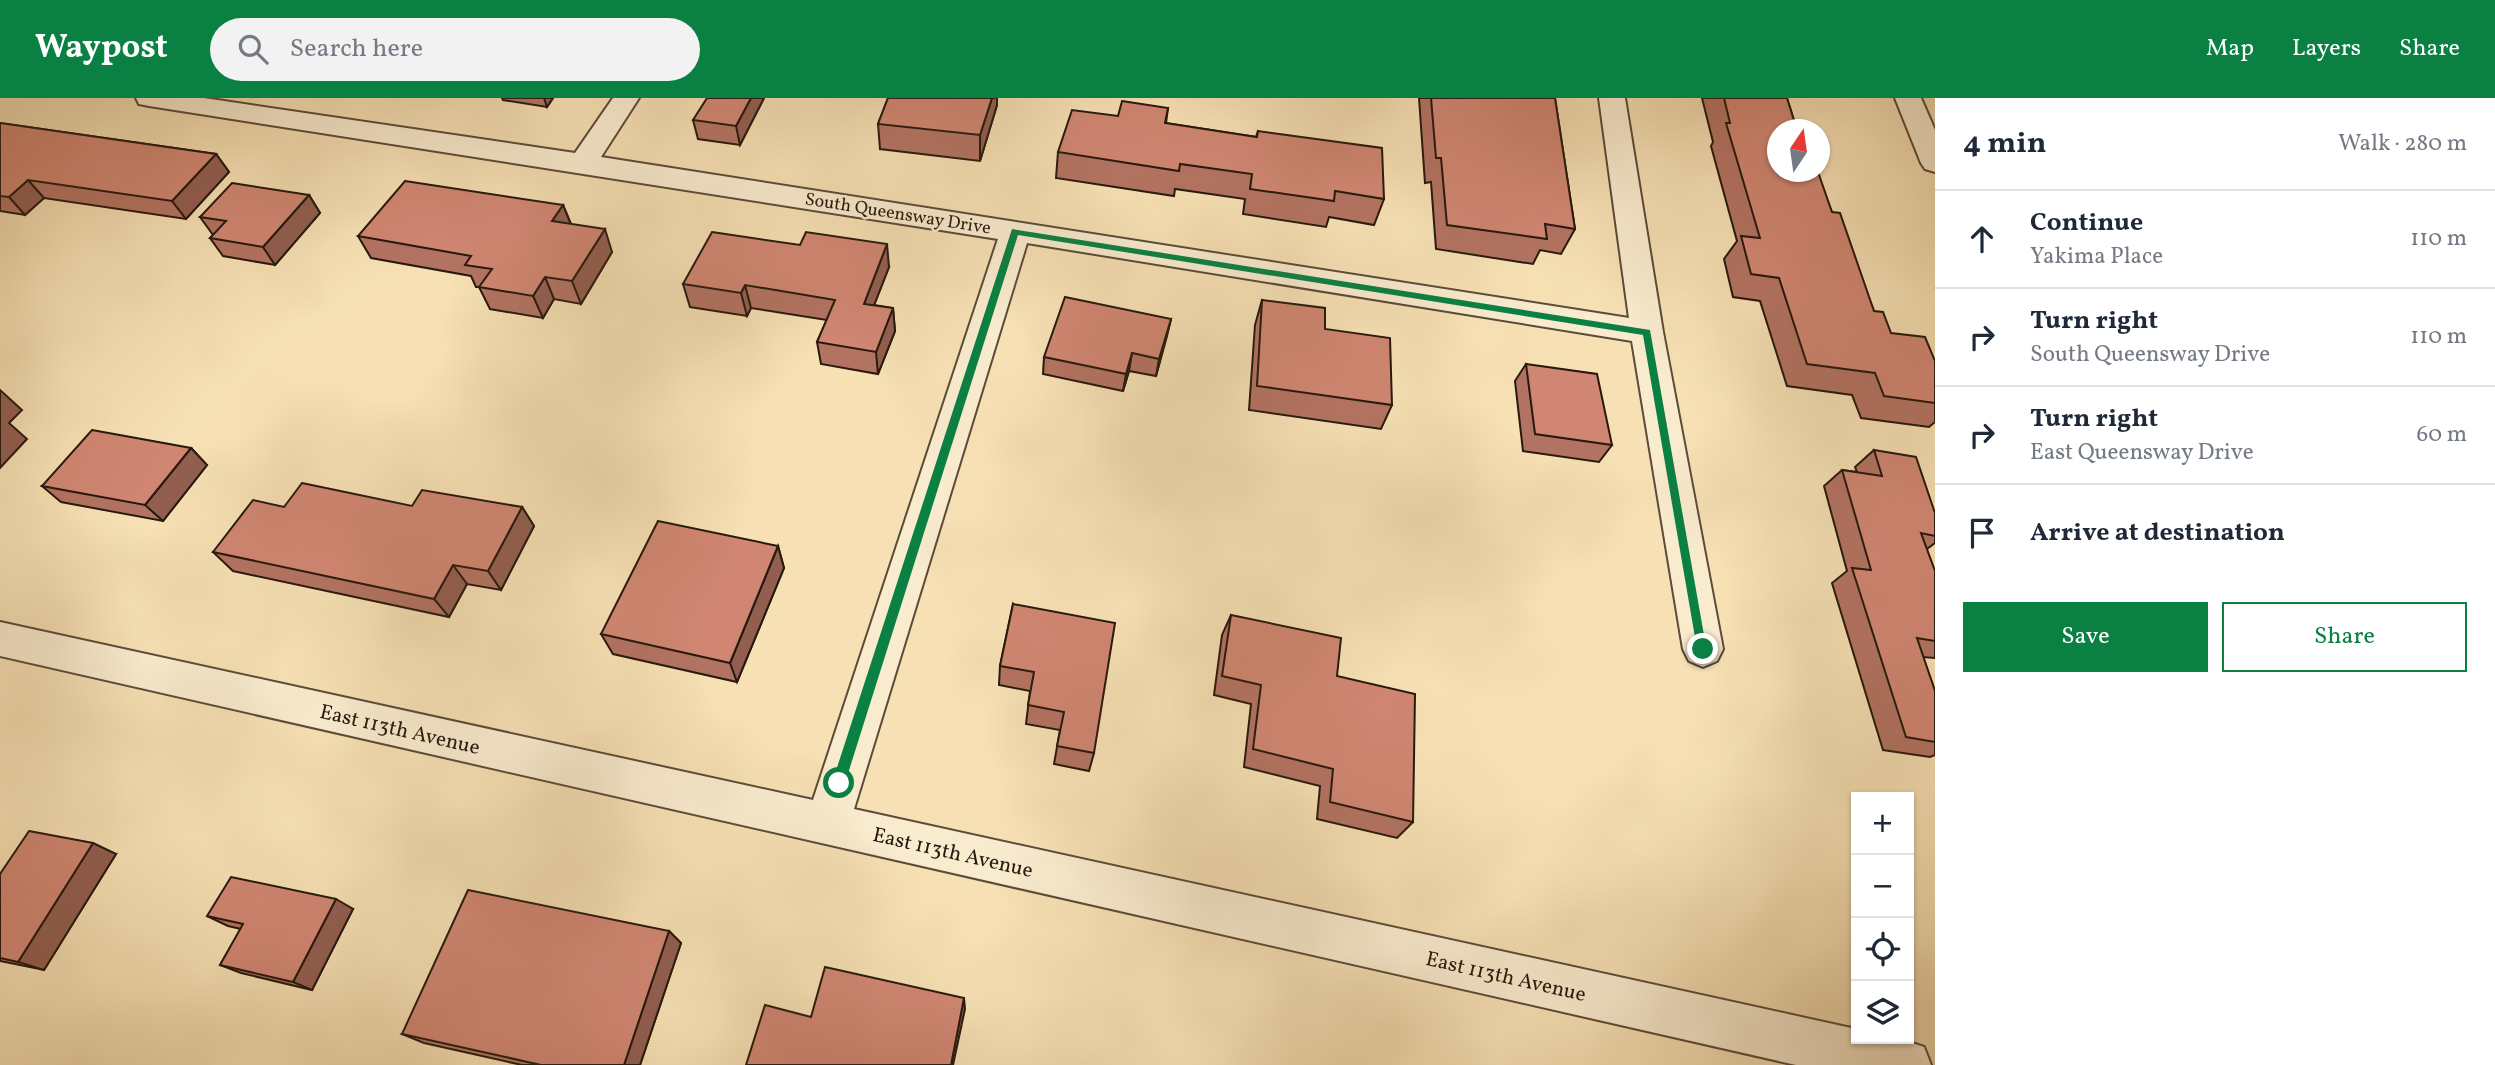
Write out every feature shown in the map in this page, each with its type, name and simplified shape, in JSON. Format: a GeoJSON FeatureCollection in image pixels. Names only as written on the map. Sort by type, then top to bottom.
{"type":"FeatureCollection","features":[{"type":"Feature","properties":{"kind":"street","name":"South Queensway Drive"},"geometry":{"type":"LineString","coordinates":[[149,98],[583,163],[1647,332]]}},
{"type":"Feature","properties":{"kind":"street"},"geometry":{"type":"LineString","coordinates":[[583,163],[626,98]]}},
{"type":"Feature","properties":{"kind":"street"},"geometry":{"type":"LineString","coordinates":[[1612,98],[1647,332],[1703,649]]}},
{"type":"Feature","properties":{"kind":"street"},"geometry":{"type":"LineString","coordinates":[[1908,98],[1935,163]]}},
{"type":"Feature","properties":{"kind":"street"},"geometry":{"type":"LineString","coordinates":[[827,824],[1015,232]]}},
{"type":"Feature","properties":{"kind":"street","name":"East 113th Avenue"},"geometry":{"type":"LineString","coordinates":[[0,639],[1906,1065]]}},
{"type":"Feature","properties":{"kind":"building"},"geometry":{"type":"Polygon","coordinates":[[[707,98],[751,98],[736,126],[693,120],[707,98]]]}},
{"type":"Feature","properties":{"kind":"building"},"geometry":{"type":"Polygon","coordinates":[[[888,98],[992,98],[980,135],[878,124],[888,98]]]}},
{"type":"Feature","properties":{"kind":"building"},"geometry":{"type":"Polygon","coordinates":[[[1431,98],[1555,98],[1575,229],[1545,224],[1547,239],[1447,225],[1441,158],[1436,158],[1431,98]]]}},
{"type":"Feature","properties":{"kind":"building"},"geometry":{"type":"Polygon","coordinates":[[[1724,98],[1787,98],[1794,119],[1767,119],[1767,182],[1822,182],[1832,212],[1840,213],[1874,311],[1883,312],[1891,333],[1925,337],[1935,361],[1935,403],[1884,396],[1875,373],[1807,364],[1779,278],[1751,274],[1741,236],[1760,238],[1726,123],[1730,123],[1724,98]]]}},
{"type":"Feature","properties":{"kind":"building"},"geometry":{"type":"Polygon","coordinates":[[[1122,101],[1168,108],[1165,123],[1257,137],[1258,131],[1382,148],[1384,199],[1335,191],[1334,201],[1250,189],[1252,174],[1180,164],[1179,171],[1058,152],[1072,110],[1118,116],[1122,101]]]}},
{"type":"Feature","properties":{"kind":"building"},"geometry":{"type":"Polygon","coordinates":[[[0,123],[216,154],[172,201],[28,180],[9,197],[0,196],[0,123]]]}},
{"type":"Feature","properties":{"kind":"building"},"geometry":{"type":"Polygon","coordinates":[[[405,181],[563,205],[552,221],[605,229],[572,281],[545,277],[533,296],[479,287],[492,269],[465,265],[471,256],[358,236],[405,181]]]}},
{"type":"Feature","properties":{"kind":"building"},"geometry":{"type":"Polygon","coordinates":[[[232,183],[309,195],[263,247],[210,238],[226,221],[200,217],[232,183]]]}},
{"type":"Feature","properties":{"kind":"building"},"geometry":{"type":"Polygon","coordinates":[[[712,232],[800,245],[806,232],[887,244],[864,304],[893,308],[876,352],[817,342],[835,300],[745,285],[741,293],[683,284],[712,232]]]}},
{"type":"Feature","properties":{"kind":"building"},"geometry":{"type":"Polygon","coordinates":[[[1065,297],[1171,319],[1159,359],[1132,353],[1126,374],[1044,357],[1065,297]]]}},
{"type":"Feature","properties":{"kind":"building"},"geometry":{"type":"Polygon","coordinates":[[[1262,300],[1325,308],[1325,329],[1390,338],[1392,405],[1257,386],[1262,300]]]}},
{"type":"Feature","properties":{"kind":"building"},"geometry":{"type":"Polygon","coordinates":[[[1526,364],[1597,374],[1612,445],[1535,434],[1526,364]]]}},
{"type":"Feature","properties":{"kind":"building"},"geometry":{"type":"Polygon","coordinates":[[[92,430],[191,448],[145,505],[42,486],[92,430]]]}},
{"type":"Feature","properties":{"kind":"building"},"geometry":{"type":"Polygon","coordinates":[[[1874,450],[1916,457],[1935,513],[1935,536],[1921,533],[1935,571],[1935,641],[1917,638],[1935,691],[1935,742],[1906,737],[1852,568],[1871,570],[1842,470],[1882,476],[1874,450]]]}},
{"type":"Feature","properties":{"kind":"building"},"geometry":{"type":"Polygon","coordinates":[[[302,483],[412,506],[422,490],[522,507],[488,571],[453,565],[434,599],[213,552],[253,500],[284,507],[302,483]]]}},
{"type":"Feature","properties":{"kind":"building"},"geometry":{"type":"Polygon","coordinates":[[[658,521],[778,546],[730,663],[601,634],[658,521]]]}},
{"type":"Feature","properties":{"kind":"building"},"geometry":{"type":"Polygon","coordinates":[[[1013,604],[1115,623],[1094,753],[1057,746],[1064,712],[1028,705],[1034,672],[1000,666],[1013,604]]]}},
{"type":"Feature","properties":{"kind":"building"},"geometry":{"type":"Polygon","coordinates":[[[1231,615],[1341,638],[1337,676],[1415,694],[1413,822],[1330,802],[1333,769],[1253,749],[1261,685],[1222,676],[1231,615]]]}},
{"type":"Feature","properties":{"kind":"building"},"geometry":{"type":"Polygon","coordinates":[[[29,831],[93,843],[18,962],[0,958],[0,874],[29,831]]]}},
{"type":"Feature","properties":{"kind":"building"},"geometry":{"type":"Polygon","coordinates":[[[231,877],[336,899],[293,982],[220,965],[243,924],[207,916],[231,877]]]}},
{"type":"Feature","properties":{"kind":"building"},"geometry":{"type":"Polygon","coordinates":[[[468,890],[669,931],[624,1065],[541,1065],[402,1034],[468,890]]]}},
{"type":"Feature","properties":{"kind":"building"},"geometry":{"type":"Polygon","coordinates":[[[825,967],[964,998],[951,1065],[746,1065],[765,1005],[811,1017],[825,967]]]}},
{"type":"Feature","properties":{"kind":"route"},"geometry":{"type":"LineString","coordinates":[[839,783],[1015,232],[1647,332],[1703,649]]}}]}
